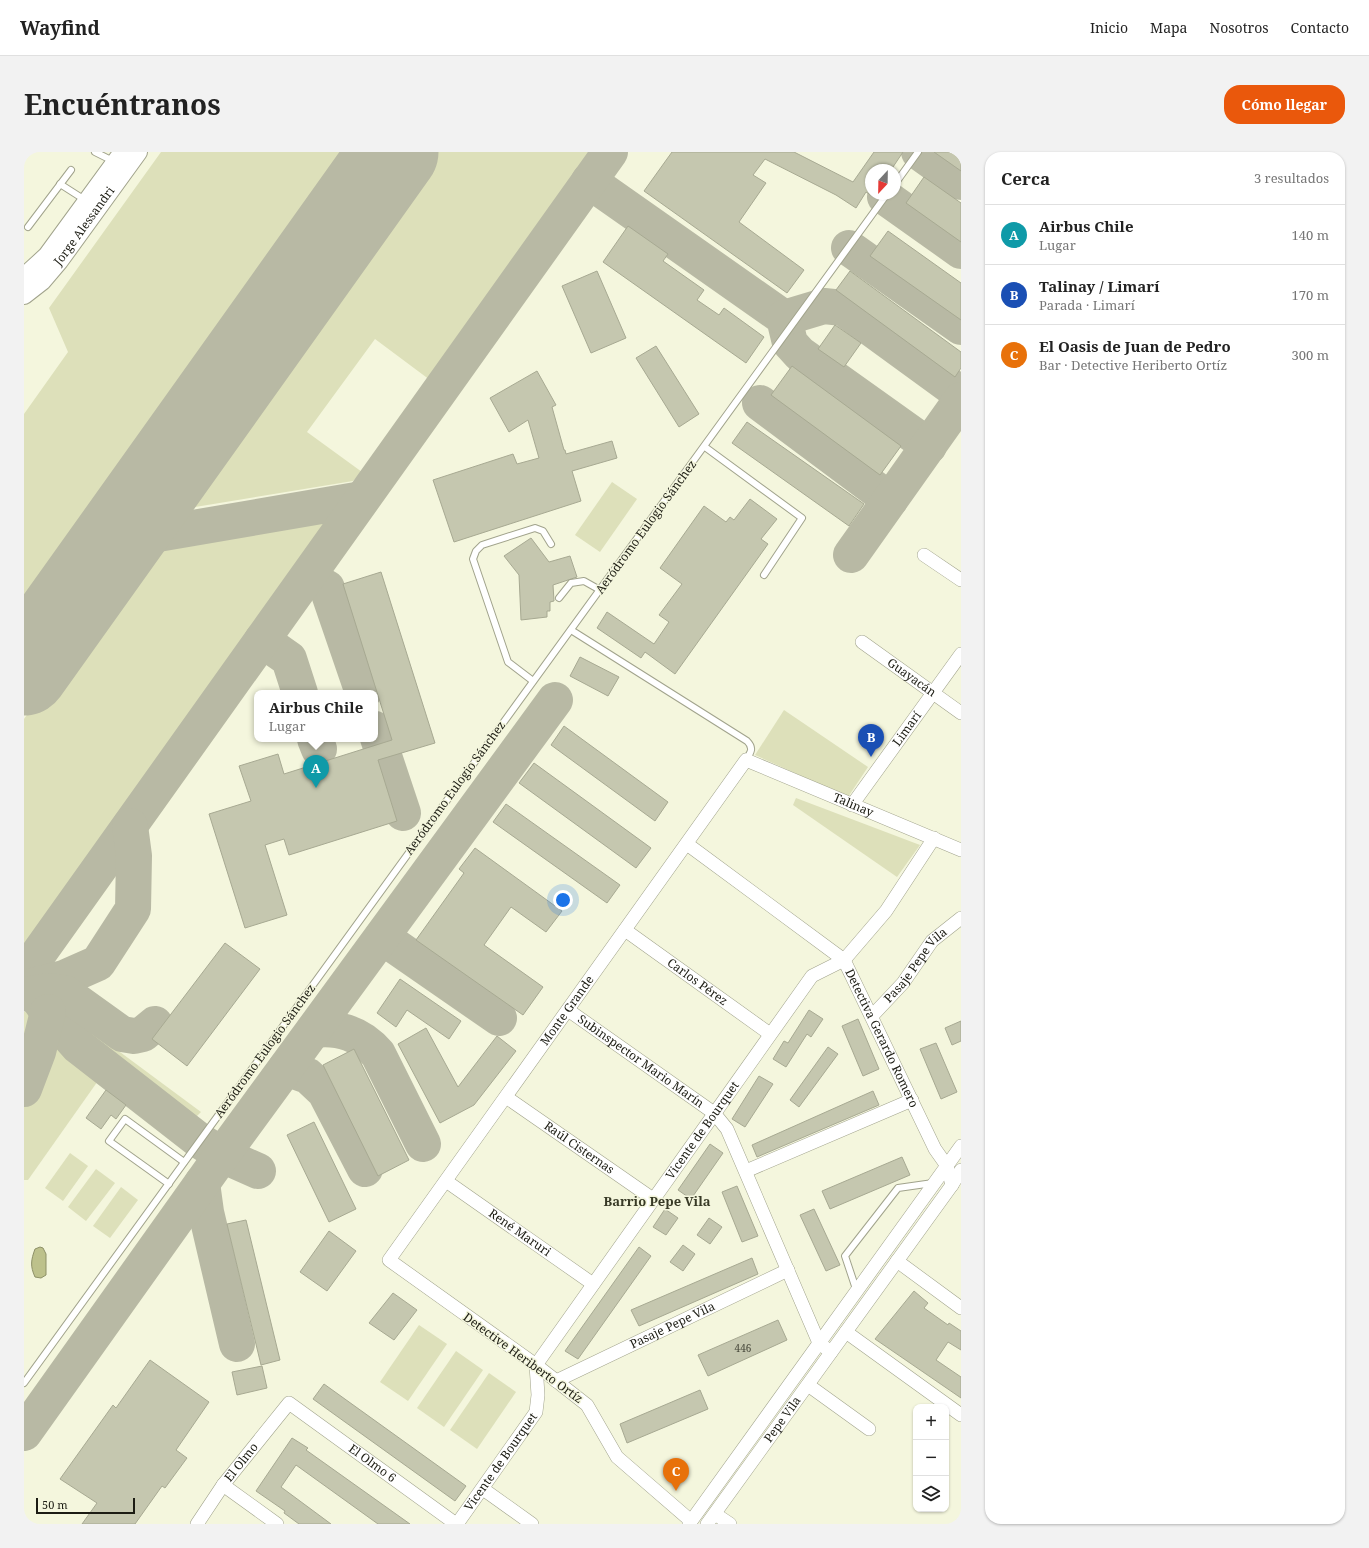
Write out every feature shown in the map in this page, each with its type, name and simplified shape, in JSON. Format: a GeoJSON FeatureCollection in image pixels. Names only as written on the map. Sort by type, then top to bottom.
{"type":"FeatureCollection","features":[{"type":"Feature","properties":{"kind":"main road","name":"Jorge Alessandri"},"geometry":{"type":"LineString","coordinates":[[24,295],[42,281],[59,261],[138,152]]}},
{"type":"Feature","properties":{"kind":"main road","name":"Jorge Alessandri"},"geometry":{"type":"LineString","coordinates":[[24,277],[47,256],[119,157]]}},
{"type":"Feature","properties":{"kind":"street"},"geometry":{"type":"LineString","coordinates":[[924,555],[961,580]]}},
{"type":"Feature","properties":{"kind":"street","name":"Guayacán"},"geometry":{"type":"LineString","coordinates":[[862,642],[961,713]]}},
{"type":"Feature","properties":{"kind":"street","name":"Limarí"},"geometry":{"type":"LineString","coordinates":[[852,805],[961,654]]}},
{"type":"Feature","properties":{"kind":"street","name":"Talinay"},"geometry":{"type":"LineString","coordinates":[[746,760],[961,850]]}},
{"type":"Feature","properties":{"kind":"street","name":"Monte Grande"},"geometry":{"type":"LineString","coordinates":[[389,1260],[746,760]]}},
{"type":"Feature","properties":{"kind":"street","name":"Vicente de Bourquet"},"geometry":{"type":"LineString","coordinates":[[457,1524],[536,1412],[538,1395],[536,1365],[812,976],[844,960],[886,911],[934,838]]}},
{"type":"Feature","properties":{"kind":"street","name":"Detectiva Gerardo Romero"},"geometry":{"type":"LineString","coordinates":[[686,844],[844,960],[935,1149],[947,1166],[956,1188]]}},
{"type":"Feature","properties":{"kind":"street","name":"Pasaje Pepe Vila"},"geometry":{"type":"LineString","coordinates":[[872,1016],[903,983],[932,941],[961,918]]}},
{"type":"Feature","properties":{"kind":"street","name":"Carlos Pérez"},"geometry":{"type":"LineString","coordinates":[[625,930],[770,1034]]}},
{"type":"Feature","properties":{"kind":"street","name":"Subinspector Mario Marín"},"geometry":{"type":"LineString","coordinates":[[568,1010],[714,1113]]}},
{"type":"Feature","properties":{"kind":"street","name":"Raúl Cisternas"},"geometry":{"type":"LineString","coordinates":[[506,1097],[653,1199]]}},
{"type":"Feature","properties":{"kind":"street"},"geometry":{"type":"LineString","coordinates":[[746,1171],[912,1100]]}},
{"type":"Feature","properties":{"kind":"street"},"geometry":{"type":"LineString","coordinates":[[714,1113],[727,1130],[746,1171],[819,1343],[831,1352]]}},
{"type":"Feature","properties":{"kind":"street","name":"Pepe Vila"},"geometry":{"type":"LineString","coordinates":[[690,1523],[961,1146]]}},
{"type":"Feature","properties":{"kind":"street","name":"Pepe Vila"},"geometry":{"type":"LineString","coordinates":[[711,1519],[897,1261],[956,1188],[961,1170]]}},
{"type":"Feature","properties":{"kind":"street","name":"René Maruri"},"geometry":{"type":"LineString","coordinates":[[446,1181],[593,1284]]}},
{"type":"Feature","properties":{"kind":"street","name":"Detective Heriberto Ortíz"},"geometry":{"type":"LineString","coordinates":[[389,1260],[536,1365],[587,1405],[617,1457],[690,1523]]}},
{"type":"Feature","properties":{"kind":"street"},"geometry":{"type":"LineString","coordinates":[[897,1261],[961,1308]]}},
{"type":"Feature","properties":{"kind":"street"},"geometry":{"type":"LineString","coordinates":[[874,1267],[886,1276]]}},
{"type":"Feature","properties":{"kind":"street","name":"Pasaje Pepe Vila"},"geometry":{"type":"LineString","coordinates":[[556,1381],[788,1270]]}},
{"type":"Feature","properties":{"kind":"street"},"geometry":{"type":"LineString","coordinates":[[846,1332],[961,1416]]}},
{"type":"Feature","properties":{"kind":"street"},"geometry":{"type":"LineString","coordinates":[[808,1385],[870,1429]]}},
{"type":"Feature","properties":{"kind":"street","name":"El Olmo"},"geometry":{"type":"LineString","coordinates":[[197,1524],[223,1485],[289,1403]]}},
{"type":"Feature","properties":{"kind":"street","name":"El Olmo 6"},"geometry":{"type":"LineString","coordinates":[[289,1403],[457,1524]]}},
{"type":"Feature","properties":{"kind":"street"},"geometry":{"type":"LineString","coordinates":[[722,1478],[734,1487]]}},
{"type":"Feature","properties":{"kind":"street"},"geometry":{"type":"LineString","coordinates":[[223,1485],[277,1524]]}},
{"type":"Feature","properties":{"kind":"street"},"geometry":{"type":"LineString","coordinates":[[483,1489],[532,1524]]}},
{"type":"Feature","properties":{"kind":"street"},"geometry":{"type":"LineString","coordinates":[[711,1519],[730,1524]]}},
{"type":"Feature","properties":{"kind":"lane"},"geometry":{"type":"LineString","coordinates":[[95,152],[119,157]]}},
{"type":"Feature","properties":{"kind":"lane"},"geometry":{"type":"LineString","coordinates":[[901,176],[918,152]]}},
{"type":"Feature","properties":{"kind":"lane"},"geometry":{"type":"LineString","coordinates":[[28,227],[71,170]]}},
{"type":"Feature","properties":{"kind":"lane"},"geometry":{"type":"LineString","coordinates":[[60,184],[87,201]]}},
{"type":"Feature","properties":{"kind":"lane","name":"Aeródromo Eulogio Sánchez"},"geometry":{"type":"LineString","coordinates":[[24,1383],[884,200]]}},
{"type":"Feature","properties":{"kind":"lane"},"geometry":{"type":"LineString","coordinates":[[705,446],[802,518],[764,575]]}},
{"type":"Feature","properties":{"kind":"lane"},"geometry":{"type":"LineString","coordinates":[[533,681],[508,662],[473,559],[476,551],[482,545],[535,528],[543,530],[551,544]]}},
{"type":"Feature","properties":{"kind":"lane"},"geometry":{"type":"LineString","coordinates":[[559,598],[570,583],[584,581],[600,590]]}},
{"type":"Feature","properties":{"kind":"lane"},"geometry":{"type":"LineString","coordinates":[[571,630],[747,741],[751,745],[752,749],[746,760]]}},
{"type":"Feature","properties":{"kind":"lane"},"geometry":{"type":"LineString","coordinates":[[169,1184],[109,1141],[125,1119],[184,1162]]}},
{"type":"Feature","properties":{"kind":"lane"},"geometry":{"type":"LineString","coordinates":[[857,1291],[845,1256],[898,1188],[935,1183]]}},
{"type":"Feature","properties":{"kind":"shaded area"},"geometry":{"type":"Polygon","coordinates":[[[161,152],[349,152],[24,607],[24,414],[68,352],[49,308],[161,152]]]}},
{"type":"Feature","properties":{"kind":"shaded area"},"geometry":{"type":"Polygon","coordinates":[[[422,152],[592,152],[430,380],[375,339],[307,432],[362,472],[353,481],[183,509],[176,505],[173,501],[422,152]]]}},
{"type":"Feature","properties":{"kind":"shaded area"},"geometry":{"type":"Polygon","coordinates":[[[612,482],[637,499],[600,552],[575,535],[612,482]]]}},
{"type":"Feature","properties":{"kind":"shaded area"},"geometry":{"type":"Polygon","coordinates":[[[317,512],[325,514],[330,523],[108,831],[26,955],[24,953],[24,719],[134,559],[169,539],[317,512]]]}},
{"type":"Feature","properties":{"kind":"shaded area"},"geometry":{"type":"Polygon","coordinates":[[[784,710],[868,767],[848,797],[755,755],[784,710]]]}},
{"type":"Feature","properties":{"kind":"shaded area"},"geometry":{"type":"Polygon","coordinates":[[[796,798],[920,845],[897,877],[793,805],[796,798]]]}},
{"type":"Feature","properties":{"kind":"shaded area"},"geometry":{"type":"Polygon","coordinates":[[[24,1012],[27,1012],[35,1017],[32,1050],[24,1069],[24,1012]]]}},
{"type":"Feature","properties":{"kind":"shaded area"},"geometry":{"type":"Polygon","coordinates":[[[70,1015],[201,1112],[195,1118],[78,1033],[70,1015]]]}},
{"type":"Feature","properties":{"kind":"shaded area"},"geometry":{"type":"Polygon","coordinates":[[[52,1031],[100,1078],[28,1180],[24,1180],[24,1102],[52,1031]]]}},
{"type":"Feature","properties":{"kind":"shaded area"},"geometry":{"type":"Polygon","coordinates":[[[70,1153],[88,1166],[63,1201],[45,1188],[70,1153]]]}},
{"type":"Feature","properties":{"kind":"shaded area"},"geometry":{"type":"Polygon","coordinates":[[[96,1169],[115,1183],[86,1221],[68,1207],[96,1169]]]}},
{"type":"Feature","properties":{"kind":"shaded area"},"geometry":{"type":"Polygon","coordinates":[[[121,1187],[138,1200],[110,1238],[93,1226],[121,1187]]]}},
{"type":"Feature","properties":{"kind":"shaded area"},"geometry":{"type":"Polygon","coordinates":[[[40,1247],[43,1248],[46,1254],[46,1275],[41,1278],[35,1277],[32,1270],[35,1249],[40,1247]]]}},
{"type":"Feature","properties":{"kind":"shaded area"},"geometry":{"type":"Polygon","coordinates":[[[419,1325],[447,1344],[408,1401],[380,1382],[419,1325]]]}},
{"type":"Feature","properties":{"kind":"shaded area"},"geometry":{"type":"Polygon","coordinates":[[[456,1351],[483,1370],[444,1427],[417,1408],[456,1351]]]}},
{"type":"Feature","properties":{"kind":"shaded area"},"geometry":{"type":"Polygon","coordinates":[[[489,1373],[516,1392],[477,1449],[450,1430],[489,1373]]]}},
{"type":"Feature","properties":{"kind":"building"},"geometry":{"type":"Polygon","coordinates":[[[672,152],[794,152],[853,182],[865,165],[865,194],[856,208],[836,195],[765,159],[753,175],[766,183],[739,222],[804,270],[787,293],[644,191],[672,152]]]}},
{"type":"Feature","properties":{"kind":"building"},"geometry":{"type":"Polygon","coordinates":[[[874,152],[903,152],[895,164],[866,164],[874,152]]]}},
{"type":"Feature","properties":{"kind":"building"},"geometry":{"type":"Polygon","coordinates":[[[934,152],[961,152],[961,171],[934,152]]]}},
{"type":"Feature","properties":{"kind":"building"},"geometry":{"type":"Polygon","coordinates":[[[924,177],[961,203],[961,242],[906,203],[924,177]]]}},
{"type":"Feature","properties":{"kind":"building"},"geometry":{"type":"Polygon","coordinates":[[[628,226],[668,254],[663,261],[704,290],[697,300],[719,315],[724,308],[764,337],[746,363],[603,262],[628,226]]]}},
{"type":"Feature","properties":{"kind":"building"},"geometry":{"type":"Polygon","coordinates":[[[888,231],[961,283],[961,320],[870,256],[888,231]]]}},
{"type":"Feature","properties":{"kind":"building"},"geometry":{"type":"Polygon","coordinates":[[[597,271],[626,338],[591,353],[562,286],[597,271]]]}},
{"type":"Feature","properties":{"kind":"building"},"geometry":{"type":"Polygon","coordinates":[[[850,271],[961,352],[961,368],[955,377],[836,290],[850,271]]]}},
{"type":"Feature","properties":{"kind":"building"},"geometry":{"type":"Polygon","coordinates":[[[835,325],[861,343],[844,367],[818,349],[835,325]]]}},
{"type":"Feature","properties":{"kind":"building"},"geometry":{"type":"Polygon","coordinates":[[[656,346],[699,414],[679,427],[636,358],[656,346]]]}},
{"type":"Feature","properties":{"kind":"building"},"geometry":{"type":"Polygon","coordinates":[[[792,366],[901,446],[880,475],[771,395],[792,366]]]}},
{"type":"Feature","properties":{"kind":"building"},"geometry":{"type":"Polygon","coordinates":[[[537,371],[556,405],[552,407],[566,454],[612,441],[617,458],[572,471],[581,501],[454,542],[433,480],[513,454],[517,464],[539,458],[528,420],[509,432],[490,398],[537,371]]]}},
{"type":"Feature","properties":{"kind":"building"},"geometry":{"type":"Polygon","coordinates":[[[747,422],[864,504],[849,526],[732,443],[747,422]]]}},
{"type":"Feature","properties":{"kind":"building"},"geometry":{"type":"Polygon","coordinates":[[[750,499],[777,519],[761,539],[768,544],[675,674],[645,652],[641,658],[597,628],[607,612],[654,644],[669,622],[659,615],[682,584],[660,568],[704,506],[726,522],[730,517],[734,520],[750,499]]]}},
{"type":"Feature","properties":{"kind":"building"},"geometry":{"type":"Polygon","coordinates":[[[531,538],[549,562],[570,556],[577,577],[553,585],[554,601],[550,602],[550,611],[547,611],[547,617],[521,620],[519,575],[504,556],[531,538]]]}},
{"type":"Feature","properties":{"kind":"building"},"geometry":{"type":"Polygon","coordinates":[[[381,572],[435,743],[378,760],[397,821],[289,855],[284,839],[265,845],[287,915],[245,928],[209,814],[251,801],[239,766],[278,754],[284,774],[392,740],[378,695],[378,690],[376,690],[343,584],[381,572]]]}},
{"type":"Feature","properties":{"kind":"building"},"geometry":{"type":"Polygon","coordinates":[[[580,657],[619,677],[608,696],[570,676],[580,657]]]}},
{"type":"Feature","properties":{"kind":"building"},"geometry":{"type":"Polygon","coordinates":[[[564,726],[668,802],[655,821],[551,745],[564,726]]]}},
{"type":"Feature","properties":{"kind":"building"},"geometry":{"type":"Polygon","coordinates":[[[534,763],[651,848],[636,868],[519,783],[534,763]]]}},
{"type":"Feature","properties":{"kind":"building"},"geometry":{"type":"Polygon","coordinates":[[[506,804],[620,885],[607,903],[493,822],[506,804]]]}},
{"type":"Feature","properties":{"kind":"building"},"geometry":{"type":"Polygon","coordinates":[[[475,848],[562,911],[546,932],[511,907],[484,945],[543,987],[523,1015],[416,940],[464,873],[459,869],[475,848]]]}},
{"type":"Feature","properties":{"kind":"building"},"geometry":{"type":"Polygon","coordinates":[[[225,943],[260,969],[187,1066],[152,1039],[225,943]]]}},
{"type":"Feature","properties":{"kind":"building"},"geometry":{"type":"Polygon","coordinates":[[[400,979],[461,1021],[449,1039],[407,1010],[396,1027],[377,1013],[400,979]]]}},
{"type":"Feature","properties":{"kind":"building"},"geometry":{"type":"Polygon","coordinates":[[[809,1010],[823,1019],[811,1037],[807,1034],[786,1067],[773,1059],[784,1041],[788,1043],[809,1010]]]}},
{"type":"Feature","properties":{"kind":"building"},"geometry":{"type":"Polygon","coordinates":[[[858,1019],[879,1069],[863,1076],[842,1026],[858,1019]]]}},
{"type":"Feature","properties":{"kind":"building"},"geometry":{"type":"Polygon","coordinates":[[[961,1021],[961,1041],[952,1045],[945,1028],[961,1021]]]}},
{"type":"Feature","properties":{"kind":"building"},"geometry":{"type":"Polygon","coordinates":[[[426,1028],[458,1087],[497,1036],[516,1051],[474,1105],[440,1123],[398,1044],[426,1028]]]}},
{"type":"Feature","properties":{"kind":"building"},"geometry":{"type":"Polygon","coordinates":[[[936,1043],[957,1092],[941,1099],[920,1049],[936,1043]]]}},
{"type":"Feature","properties":{"kind":"building"},"geometry":{"type":"Polygon","coordinates":[[[828,1047],[838,1054],[799,1107],[790,1100],[828,1047]]]}},
{"type":"Feature","properties":{"kind":"building"},"geometry":{"type":"Polygon","coordinates":[[[354,1049],[409,1160],[378,1176],[323,1065],[354,1049]]]}},
{"type":"Feature","properties":{"kind":"building"},"geometry":{"type":"Polygon","coordinates":[[[759,1076],[773,1084],[745,1127],[732,1119],[759,1076]]]}},
{"type":"Feature","properties":{"kind":"building"},"geometry":{"type":"Polygon","coordinates":[[[106,1090],[126,1105],[116,1119],[111,1115],[101,1129],[86,1118],[106,1090]]]}},
{"type":"Feature","properties":{"kind":"building"},"geometry":{"type":"Polygon","coordinates":[[[873,1091],[879,1105],[757,1157],[752,1145],[873,1091]]]}},
{"type":"Feature","properties":{"kind":"building"},"geometry":{"type":"Polygon","coordinates":[[[314,1122],[356,1209],[329,1222],[287,1135],[314,1122]]]}},
{"type":"Feature","properties":{"kind":"building"},"geometry":{"type":"Polygon","coordinates":[[[710,1144],[723,1153],[691,1199],[678,1190],[710,1144]]]}},
{"type":"Feature","properties":{"kind":"building"},"geometry":{"type":"Polygon","coordinates":[[[902,1157],[910,1175],[830,1209],[822,1191],[902,1157]]]}},
{"type":"Feature","properties":{"kind":"building"},"geometry":{"type":"Polygon","coordinates":[[[737,1186],[758,1236],[742,1242],[722,1192],[737,1186]]]}},
{"type":"Feature","properties":{"kind":"building"},"geometry":{"type":"Polygon","coordinates":[[[665,1209],[678,1218],[666,1235],[653,1227],[665,1209]]]}},
{"type":"Feature","properties":{"kind":"building"},"geometry":{"type":"Polygon","coordinates":[[[814,1209],[840,1265],[826,1271],[800,1215],[814,1209]]]}},
{"type":"Feature","properties":{"kind":"building"},"geometry":{"type":"Polygon","coordinates":[[[709,1218],[722,1227],[710,1244],[697,1235],[709,1218]]]}},
{"type":"Feature","properties":{"kind":"building"},"geometry":{"type":"Polygon","coordinates":[[[246,1220],[280,1360],[261,1365],[227,1224],[246,1220]]]}},
{"type":"Feature","properties":{"kind":"building"},"geometry":{"type":"Polygon","coordinates":[[[329,1231],[356,1251],[327,1291],[300,1272],[329,1231]]]}},
{"type":"Feature","properties":{"kind":"building"},"geometry":{"type":"Polygon","coordinates":[[[683,1245],[695,1254],[683,1271],[670,1262],[683,1245]]]}},
{"type":"Feature","properties":{"kind":"building"},"geometry":{"type":"Polygon","coordinates":[[[639,1247],[651,1256],[578,1359],[565,1351],[639,1247]]]}},
{"type":"Feature","properties":{"kind":"building"},"geometry":{"type":"Polygon","coordinates":[[[752,1258],[758,1274],[639,1326],[631,1310],[752,1258]]]}},
{"type":"Feature","properties":{"kind":"building"},"geometry":{"type":"Polygon","coordinates":[[[914,1291],[928,1303],[924,1308],[948,1325],[949,1323],[961,1331],[961,1350],[948,1342],[936,1360],[961,1377],[961,1398],[875,1339],[914,1291]]]}},
{"type":"Feature","properties":{"kind":"building"},"geometry":{"type":"Polygon","coordinates":[[[393,1293],[417,1310],[394,1340],[369,1323],[393,1293]]]}},
{"type":"Feature","properties":{"kind":"building"},"geometry":{"type":"Polygon","coordinates":[[[778,1320],[787,1340],[708,1376],[698,1355],[778,1320]]]}},
{"type":"Feature","properties":{"kind":"building"},"geometry":{"type":"Polygon","coordinates":[[[150,1360],[209,1402],[176,1450],[187,1458],[165,1488],[162,1486],[135,1524],[82,1524],[97,1503],[60,1479],[113,1405],[116,1408],[150,1360]]]}},
{"type":"Feature","properties":{"kind":"building"},"geometry":{"type":"Polygon","coordinates":[[[262,1366],[267,1388],[237,1395],[232,1372],[262,1366]]]}},
{"type":"Feature","properties":{"kind":"building"},"geometry":{"type":"Polygon","coordinates":[[[324,1384],[466,1486],[455,1501],[313,1399],[324,1384]]]}},
{"type":"Feature","properties":{"kind":"building"},"geometry":{"type":"Polygon","coordinates":[[[700,1390],[708,1409],[627,1443],[620,1424],[700,1390]]]}},
{"type":"Feature","properties":{"kind":"building"},"geometry":{"type":"Polygon","coordinates":[[[292,1438],[308,1448],[306,1450],[410,1524],[378,1524],[296,1465],[281,1487],[331,1524],[299,1524],[284,1513],[285,1511],[256,1491],[292,1438]]]}},
{"type":"Feature","properties":{"kind":"taxiway"},"geometry":{"type":"LineString","coordinates":[[24,974],[610,152]]}},
{"type":"Feature","properties":{"kind":"taxiway"},"geometry":{"type":"LineString","coordinates":[[919,152],[961,182]]}},
{"type":"Feature","properties":{"kind":"taxiway"},"geometry":{"type":"LineString","coordinates":[[589,181],[784,318],[790,343],[800,354],[929,446]]}},
{"type":"Feature","properties":{"kind":"taxiway"},"geometry":{"type":"LineString","coordinates":[[889,200],[961,251]]}},
{"type":"Feature","properties":{"kind":"taxiway"},"geometry":{"type":"LineString","coordinates":[[849,248],[961,327]]}},
{"type":"Feature","properties":{"kind":"taxiway"},"geometry":{"type":"LineString","coordinates":[[784,318],[824,306],[843,308],[961,394]]}},
{"type":"Feature","properties":{"kind":"taxiway"},"geometry":{"type":"LineString","coordinates":[[851,555],[961,400]]}},
{"type":"Feature","properties":{"kind":"taxiway"},"geometry":{"type":"LineString","coordinates":[[760,403],[890,500]]}},
{"type":"Feature","properties":{"kind":"taxiway"},"geometry":{"type":"LineString","coordinates":[[117,541],[362,499]]}},
{"type":"Feature","properties":{"kind":"taxiway"},"geometry":{"type":"LineString","coordinates":[[308,577],[327,588],[362,690]]}},
{"type":"Feature","properties":{"kind":"taxiway"},"geometry":{"type":"LineString","coordinates":[[262,640],[289,659],[299,690]]}},
{"type":"Feature","properties":{"kind":"taxiway"},"geometry":{"type":"LineString","coordinates":[[24,1433],[222,1155],[555,700]]}},
{"type":"Feature","properties":{"kind":"taxiway"},"geometry":{"type":"LineString","coordinates":[[378,738],[403,813]]}},
{"type":"Feature","properties":{"kind":"taxiway"},"geometry":{"type":"LineString","coordinates":[[316,742],[319,749]]}},
{"type":"Feature","properties":{"kind":"taxiway"},"geometry":{"type":"LineString","coordinates":[[24,988],[64,978],[98,963],[133,909],[134,856],[130,826]]}},
{"type":"Feature","properties":{"kind":"taxiway"},"geometry":{"type":"LineString","coordinates":[[382,937],[499,1018]]}},
{"type":"Feature","properties":{"kind":"taxiway"},"geometry":{"type":"LineString","coordinates":[[24,972],[30,987],[48,1012],[78,1046],[200,1141],[222,1155],[258,1171]]}},
{"type":"Feature","properties":{"kind":"taxiway"},"geometry":{"type":"LineString","coordinates":[[29,994],[49,991],[65,993],[122,1034],[134,1036],[143,1034],[155,1024]]}},
{"type":"Feature","properties":{"kind":"taxiway"},"geometry":{"type":"LineString","coordinates":[[24,1089],[38,1052],[48,1012]]}},
{"type":"Feature","properties":{"kind":"taxiway"},"geometry":{"type":"LineString","coordinates":[[314,1030],[324,1029],[349,1033],[364,1041],[378,1054],[423,1144]]}},
{"type":"Feature","properties":{"kind":"taxiway"},"geometry":{"type":"LineString","coordinates":[[286,1068],[308,1076],[325,1092],[365,1169]]}},
{"type":"Feature","properties":{"kind":"taxiway"},"geometry":{"type":"LineString","coordinates":[[202,1183],[206,1212],[237,1344]]}},
{"type":"Feature","properties":{"kind":"runway"},"geometry":{"type":"LineString","coordinates":[[24,671],[394,152]]}},
{"type":"Feature","properties":{"kind":"place","name":"Talinay / Limarí"},"geometry":{"type":"Point","coordinates":[871,757]}},
{"type":"Feature","properties":{"kind":"place","name":"Airbus Chile"},"geometry":{"type":"Point","coordinates":[316,788]}},
{"type":"Feature","properties":{"kind":"place","name":"El Oasis de Juan de Pedro"},"geometry":{"type":"Point","coordinates":[676,1491]}},
{"type":"Feature","properties":{"kind":"district","name":"Barrio Pepe Vila"},"geometry":{"type":"Point","coordinates":[657,1201]}}]}
